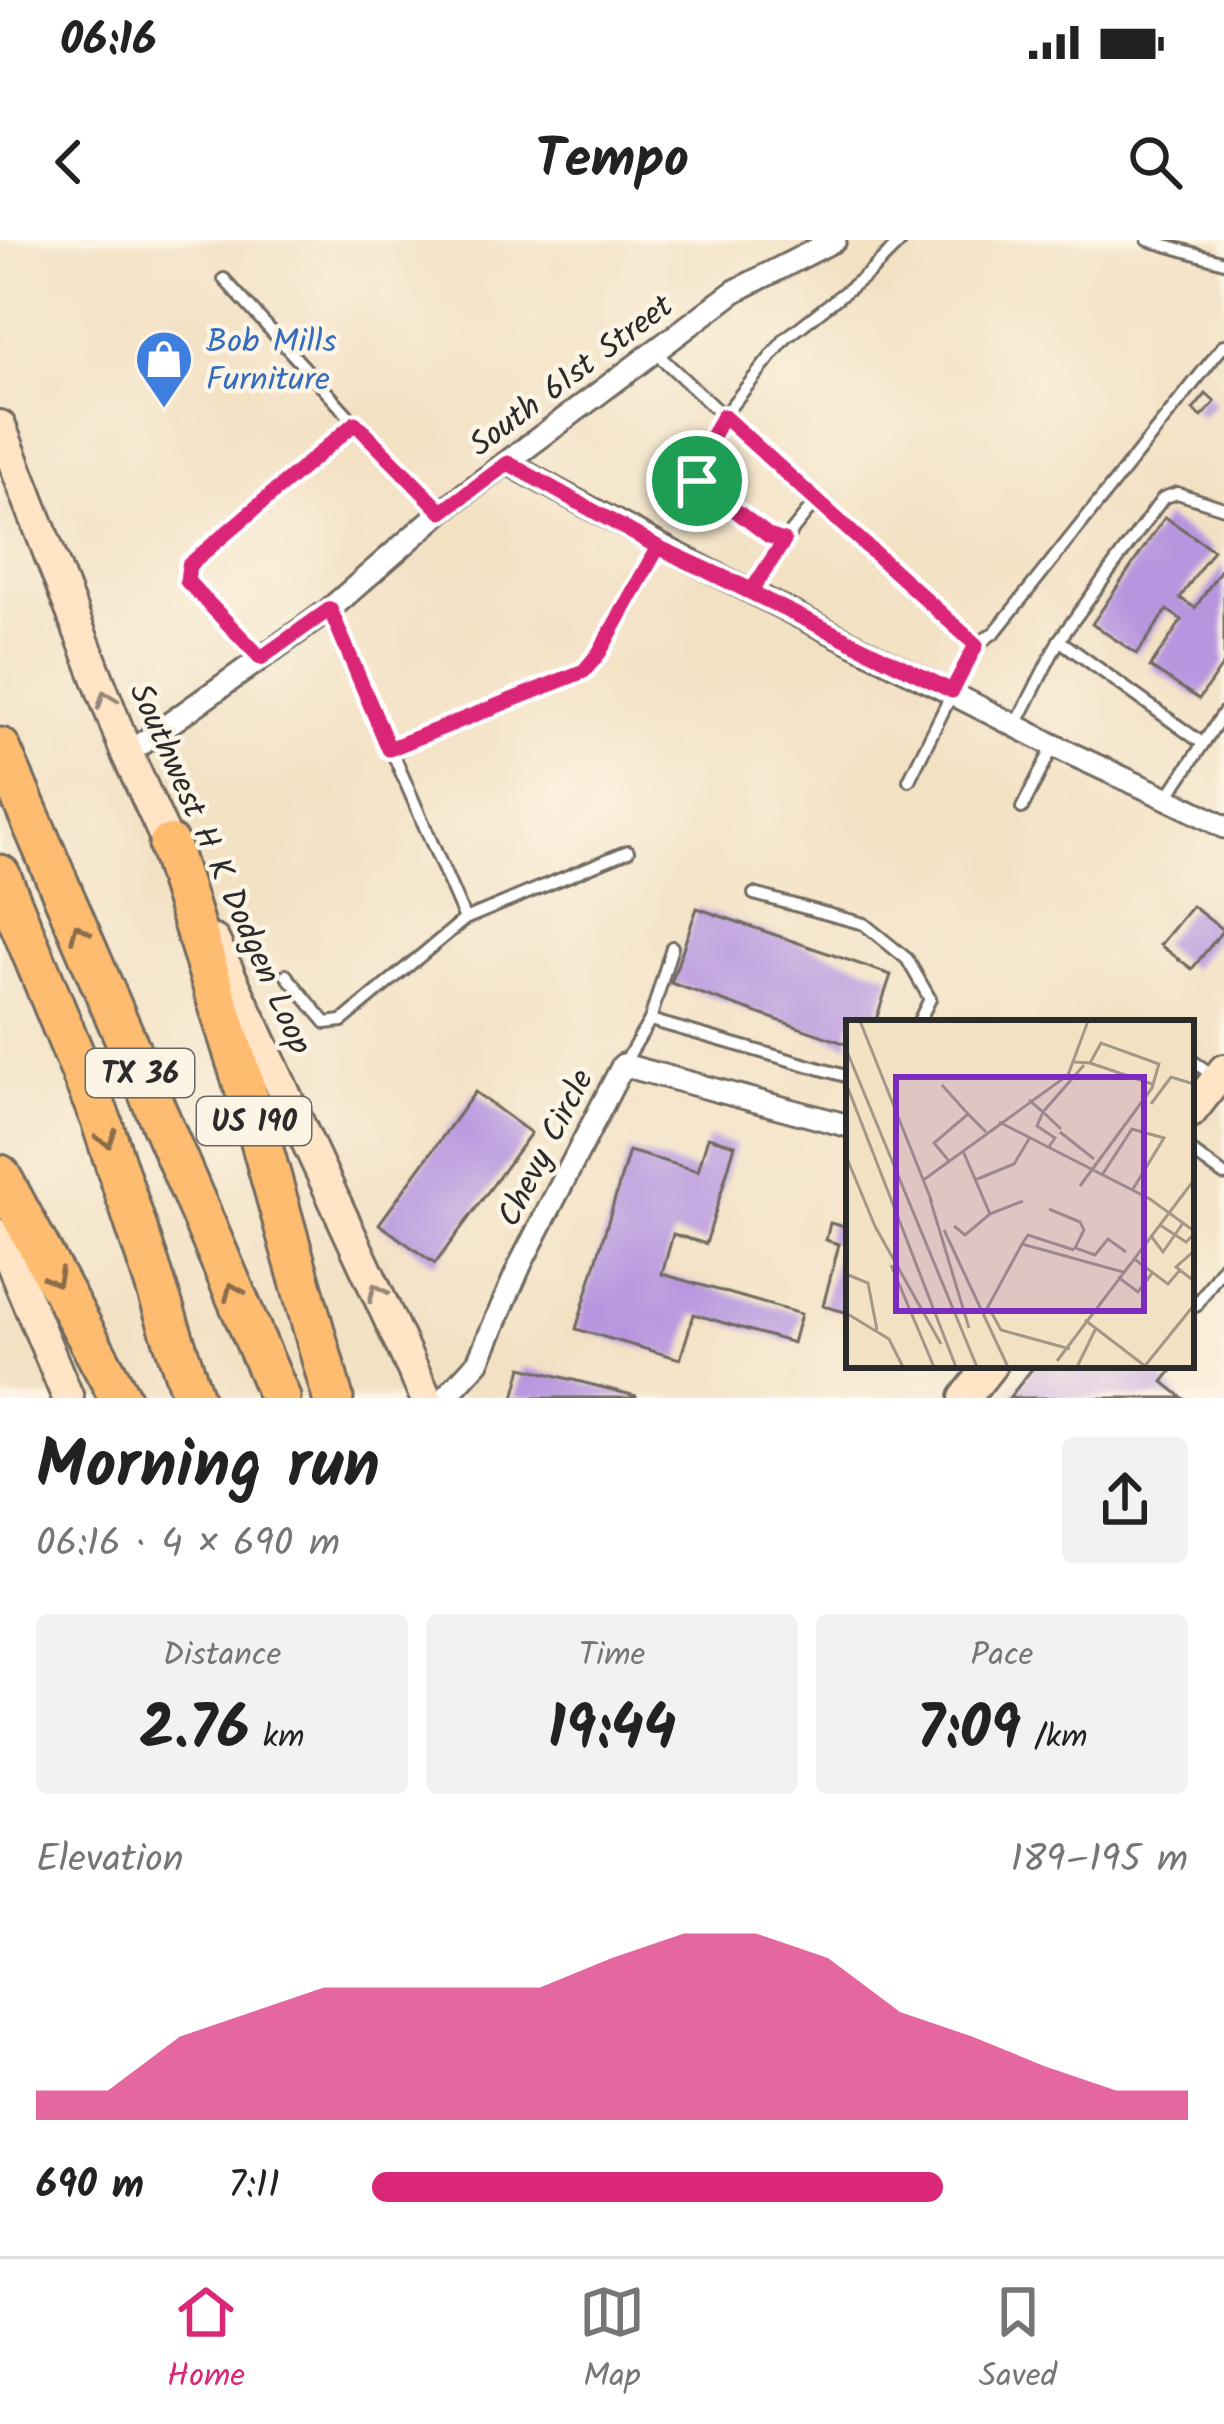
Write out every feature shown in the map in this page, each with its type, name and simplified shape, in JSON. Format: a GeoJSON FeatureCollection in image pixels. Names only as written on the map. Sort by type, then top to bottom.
{"type":"FeatureCollection","features":[{"type":"Feature","properties":{"kind":"highway","name":"TX 36"},"geometry":{"type":"LineString","coordinates":[[0,748],[280,1398]]}},
{"type":"Feature","properties":{"kind":"highway","name":"US 190"},"geometry":{"type":"LineString","coordinates":[[169,845],[333,1398]]}},
{"type":"Feature","properties":{"kind":"highway","name":"TX 36"},"geometry":{"type":"LineString","coordinates":[[0,875],[100,1120],[194,1398]]}},
{"type":"Feature","properties":{"kind":"highway"},"geometry":{"type":"LineString","coordinates":[[0,1175],[120,1398]]}},
{"type":"Feature","properties":{"kind":"main road","name":"Southwest H K Dodgen Loop"},"geometry":{"type":"LineString","coordinates":[[0,426],[127,754],[426,1398]]}},
{"type":"Feature","properties":{"kind":"main road"},"geometry":{"type":"LineString","coordinates":[[1194,1108],[1221,1075]]}},
{"type":"Feature","properties":{"kind":"main road"},"geometry":{"type":"LineString","coordinates":[[0,1235],[68,1398]]}},
{"type":"Feature","properties":{"kind":"main road"},"geometry":{"type":"LineString","coordinates":[[965,1398],[989,1368]]}},
{"type":"Feature","properties":{"kind":"street","name":"South 61st Street"},"geometry":{"type":"LineString","coordinates":[[127,754],[330,609],[442,512],[735,291],[835,240]]}},
{"type":"Feature","properties":{"kind":"street"},"geometry":{"type":"LineString","coordinates":[[508,463],[658,547],[1224,827]]}},
{"type":"Feature","properties":{"kind":"street","name":"Chevy Circle"},"geometry":{"type":"LineString","coordinates":[[457,1393],[478,1362],[521,1263],[623,1065],[846,1125]]}},
{"type":"Feature","properties":{"kind":"lane"},"geometry":{"type":"LineString","coordinates":[[784,541],[769,536],[697,481],[694,470],[723,416],[786,338],[869,273],[902,240]]}},
{"type":"Feature","properties":{"kind":"lane"},"geometry":{"type":"LineString","coordinates":[[1148,240],[1224,262]]}},
{"type":"Feature","properties":{"kind":"lane"},"geometry":{"type":"LineString","coordinates":[[224,279],[442,512]]}},
{"type":"Feature","properties":{"kind":"lane"},"geometry":{"type":"LineString","coordinates":[[909,780],[976,645],[995,632],[1224,345]]}},
{"type":"Feature","properties":{"kind":"lane"},"geometry":{"type":"LineString","coordinates":[[656,352],[976,645]]}},
{"type":"Feature","properties":{"kind":"lane"},"geometry":{"type":"LineString","coordinates":[[261,658],[187,581],[189,565],[355,423]]}},
{"type":"Feature","properties":{"kind":"lane"},"geometry":{"type":"LineString","coordinates":[[1016,725],[1059,640],[1163,498],[1177,493],[1224,508]]}},
{"type":"Feature","properties":{"kind":"lane"},"geometry":{"type":"LineString","coordinates":[[752,590],[817,500]]}},
{"type":"Feature","properties":{"kind":"lane"},"geometry":{"type":"LineString","coordinates":[[389,749],[584,671],[599,653],[658,547]]}},
{"type":"Feature","properties":{"kind":"lane"},"geometry":{"type":"LineString","coordinates":[[330,609],[465,919]]}},
{"type":"Feature","properties":{"kind":"lane"},"geometry":{"type":"LineString","coordinates":[[1059,640],[1202,743]]}},
{"type":"Feature","properties":{"kind":"lane"},"geometry":{"type":"LineString","coordinates":[[1168,797],[1224,712]]}},
{"type":"Feature","properties":{"kind":"lane"},"geometry":{"type":"LineString","coordinates":[[1022,808],[1054,745]]}},
{"type":"Feature","properties":{"kind":"lane"},"geometry":{"type":"LineString","coordinates":[[286,975],[326,1023],[342,1021],[465,919],[628,851]]}},
{"type":"Feature","properties":{"kind":"lane"},"geometry":{"type":"LineString","coordinates":[[754,894],[864,924],[907,959],[930,999],[920,1020]]}},
{"type":"Feature","properties":{"kind":"lane"},"geometry":{"type":"LineString","coordinates":[[623,1065],[650,1020],[672,947]]}},
{"type":"Feature","properties":{"kind":"lane"},"geometry":{"type":"LineString","coordinates":[[650,1020],[846,1076]]}},
{"type":"Feature","properties":{"kind":"lane"},"geometry":{"type":"LineString","coordinates":[[1194,1062],[1221,1075]]}},
{"type":"Feature","properties":{"kind":"lane"},"geometry":{"type":"LineString","coordinates":[[1194,1153],[1224,1174]]}},
{"type":"Feature","properties":{"kind":"lane"},"geometry":{"type":"LineString","coordinates":[[1194,1304],[1224,1265]]}},
{"type":"Feature","properties":{"kind":"building"},"geometry":{"type":"Polygon","coordinates":[[[1206,394],[1215,402],[1202,417],[1193,410],[1206,394]]]}},
{"type":"Feature","properties":{"kind":"building"},"geometry":{"type":"Polygon","coordinates":[[[1165,517],[1213,550],[1180,598],[1195,608],[1224,565],[1224,663],[1199,699],[1150,667],[1182,620],[1167,610],[1137,654],[1092,624],[1165,517]]]}},
{"type":"Feature","properties":{"kind":"building"},"geometry":{"type":"Polygon","coordinates":[[[1192,906],[1223,930],[1192,969],[1160,945],[1192,906]]]}},
{"type":"Feature","properties":{"kind":"building"},"geometry":{"type":"Polygon","coordinates":[[[697,908],[891,975],[876,1020],[846,1020],[846,1044],[671,983],[697,908]]]}},
{"type":"Feature","properties":{"kind":"building"},"geometry":{"type":"Polygon","coordinates":[[[475,1092],[531,1133],[435,1264],[379,1224],[475,1092]]]}},
{"type":"Feature","properties":{"kind":"building"},"geometry":{"type":"Polygon","coordinates":[[[708,1137],[735,1145],[706,1244],[673,1234],[662,1274],[801,1314],[793,1343],[694,1314],[680,1359],[576,1329],[629,1151],[698,1171],[708,1137]]]}},
{"type":"Feature","properties":{"kind":"building"},"geometry":{"type":"Polygon","coordinates":[[[830,1223],[846,1227],[846,1312],[823,1306],[839,1244],[826,1240],[830,1223]]]}},
{"type":"Feature","properties":{"kind":"building"},"geometry":{"type":"Polygon","coordinates":[[[522,1367],[636,1396],[636,1398],[514,1398],[522,1367]]]}},
{"type":"Feature","properties":{"kind":"building"},"geometry":{"type":"Polygon","coordinates":[[[1033,1368],[1174,1368],[1163,1382],[1183,1398],[1009,1398],[1033,1368]]]}},
{"type":"Feature","properties":{"kind":"place","name":"Bob Mills Furniture"},"geometry":{"type":"Point","coordinates":[164,410]}},
{"type":"Feature","properties":{"kind":"route"},"geometry":{"type":"LineString","coordinates":[[697,481],[694,470],[723,416],[976,645],[952,691],[658,547],[599,653],[584,671],[389,749],[330,609],[261,658],[187,581],[189,565],[355,423],[442,512],[508,463],[658,547],[752,590],[784,541],[769,536],[697,481]]}}]}
